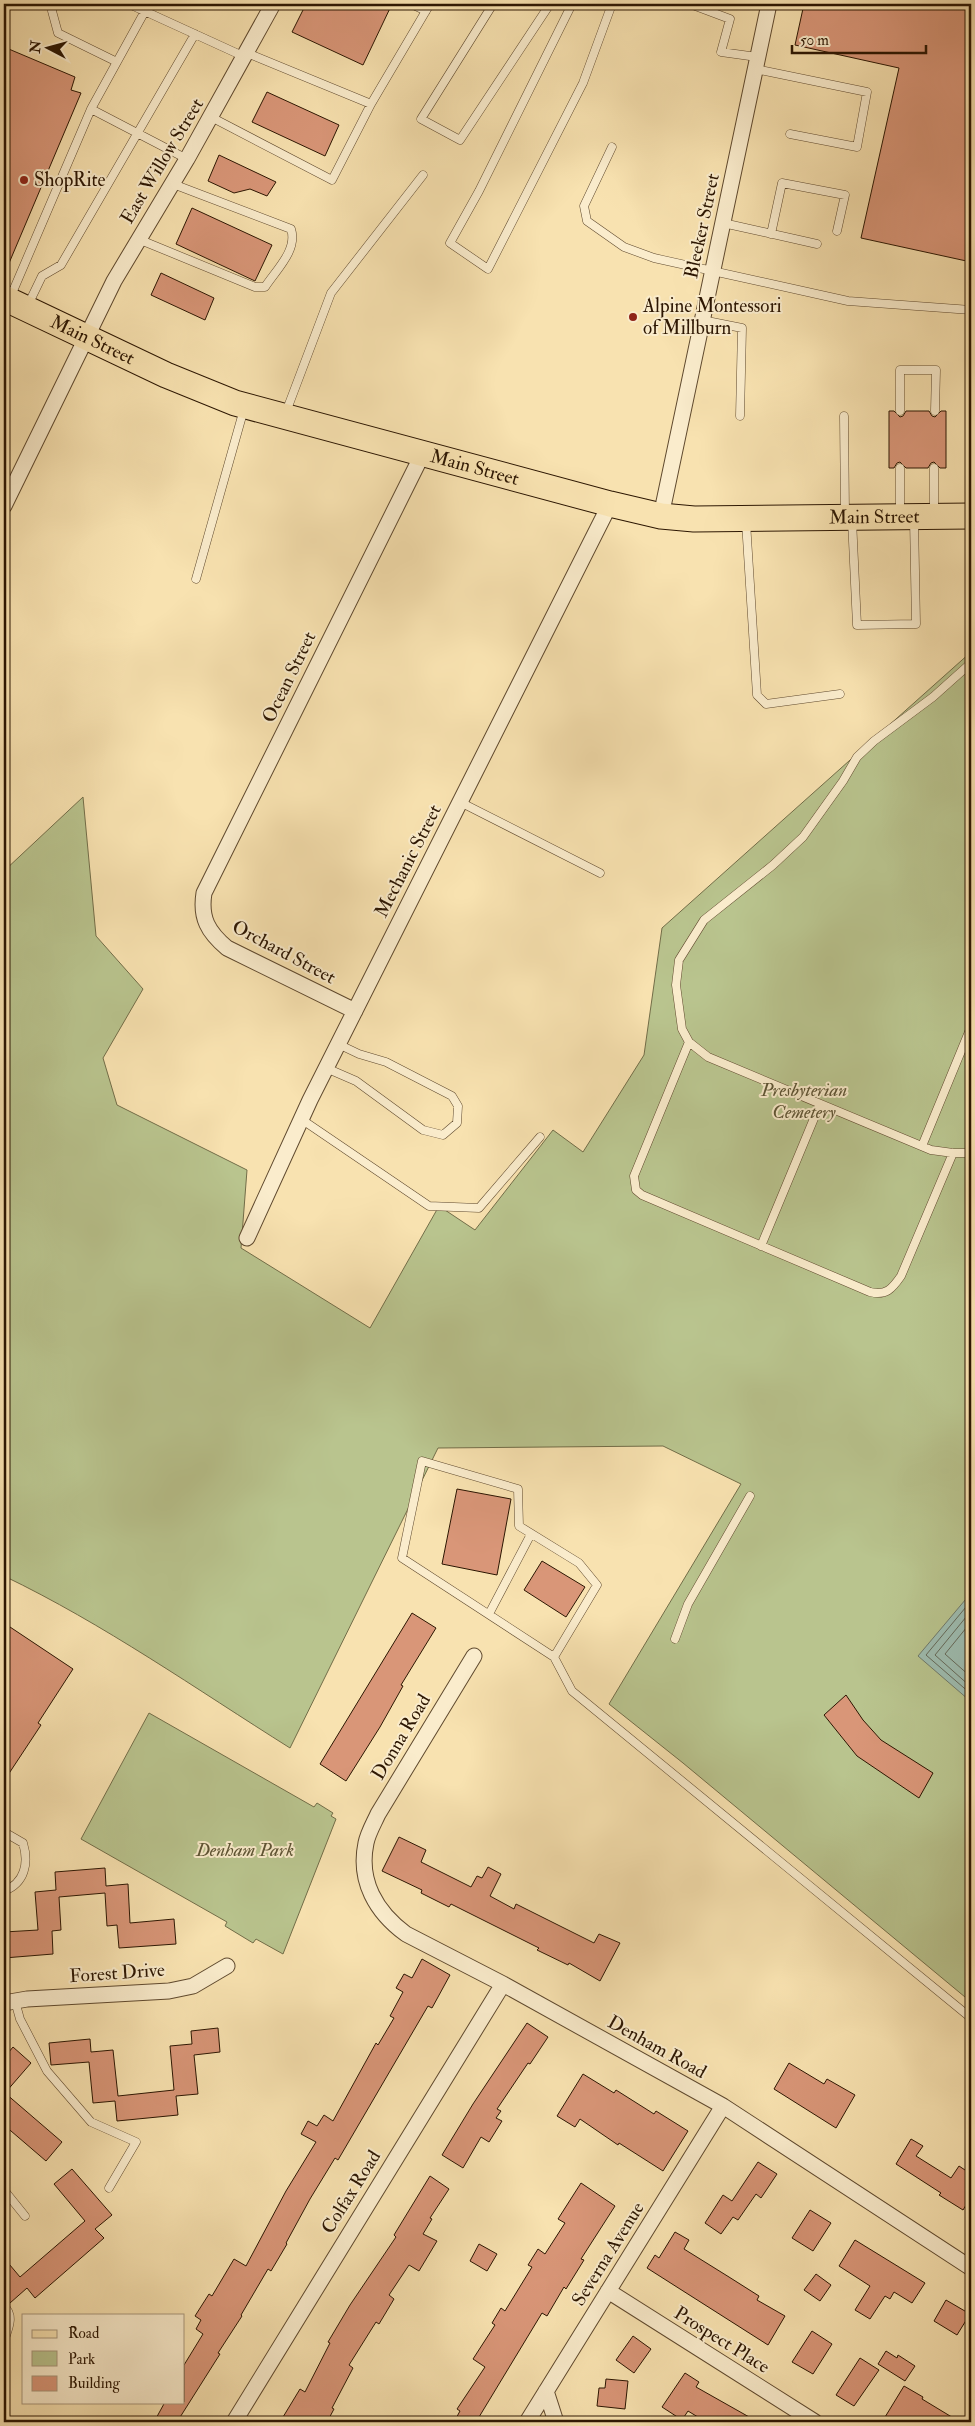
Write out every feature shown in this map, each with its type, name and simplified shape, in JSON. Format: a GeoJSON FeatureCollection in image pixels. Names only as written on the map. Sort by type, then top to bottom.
{"type":"FeatureCollection","features":[{"type":"Feature","properties":{"kind":"main road","name":"Main Street"},"geometry":{"type":"LineString","coordinates":[[13,303],[166,375],[245,405],[422,455],[661,516],[694,520],[971,516]]}},
{"type":"Feature","properties":{"kind":"street","name":"Bleeker Street"},"geometry":{"type":"LineString","coordinates":[[661,516],[769,4]]}},
{"type":"Feature","properties":{"kind":"street","name":"East Willow Street"},"geometry":{"type":"LineString","coordinates":[[4,506],[85,338],[138,239],[187,159],[246,55],[270,5]]}},
{"type":"Feature","properties":{"kind":"street","name":"Ocean Street"},"geometry":{"type":"LineString","coordinates":[[204,920],[202,906],[204,893],[422,455]]}},
{"type":"Feature","properties":{"kind":"street","name":"Mechanic Street"},"geometry":{"type":"LineString","coordinates":[[247,1238],[326,1068],[610,504]]}},
{"type":"Feature","properties":{"kind":"street","name":"Orchard Street"},"geometry":{"type":"LineString","coordinates":[[204,920],[212,936],[227,948],[355,1011]]}},
{"type":"Feature","properties":{"kind":"street","name":"Donna Road"},"geometry":{"type":"LineString","coordinates":[[366,1841],[378,1814],[474,1656]]}},
{"type":"Feature","properties":{"kind":"street","name":"Denham Road"},"geometry":{"type":"LineString","coordinates":[[366,1841],[364,1862],[366,1879],[376,1903],[392,1923],[406,1934],[503,1984],[723,2106],[971,2268]]}},
{"type":"Feature","properties":{"kind":"street","name":"Forest Drive"},"geometry":{"type":"LineString","coordinates":[[10,2002],[185,1988],[194,1986],[227,1966]]}},
{"type":"Feature","properties":{"kind":"street","name":"Colfax Road"},"geometry":{"type":"LineString","coordinates":[[234,2422],[503,1984]]}},
{"type":"Feature","properties":{"kind":"street","name":"Severna Avenue"},"geometry":{"type":"LineString","coordinates":[[527,2422],[723,2106]]}},
{"type":"Feature","properties":{"kind":"street","name":"Prospect Place"},"geometry":{"type":"LineString","coordinates":[[608,2292],[815,2422]]}},
{"type":"Feature","properties":{"kind":"street"},"geometry":{"type":"LineString","coordinates":[[546,2391],[556,2422]]}},
{"type":"Feature","properties":{"kind":"lane"},"geometry":{"type":"LineString","coordinates":[[54,4],[52,11],[58,33],[117,62]]}},
{"type":"Feature","properties":{"kind":"lane"},"geometry":{"type":"LineString","coordinates":[[129,4],[195,34],[371,104]]}},
{"type":"Feature","properties":{"kind":"lane"},"geometry":{"type":"LineString","coordinates":[[210,117],[332,180],[371,104],[428,7],[411,4]]}},
{"type":"Feature","properties":{"kind":"lane"},"geometry":{"type":"LineString","coordinates":[[493,4],[421,119],[460,140],[550,4]]}},
{"type":"Feature","properties":{"kind":"lane"},"geometry":{"type":"LineString","coordinates":[[572,4],[479,191],[450,243],[488,269],[583,83],[612,4]]}},
{"type":"Feature","properties":{"kind":"lane"},"geometry":{"type":"LineString","coordinates":[[690,4],[730,19],[721,52],[867,92],[857,147],[790,134]]}},
{"type":"Feature","properties":{"kind":"lane"},"geometry":{"type":"LineString","coordinates":[[13,303],[91,109],[145,10]]}},
{"type":"Feature","properties":{"kind":"lane"},"geometry":{"type":"LineString","coordinates":[[13,303],[42,276],[61,265],[136,132],[195,34]]}},
{"type":"Feature","properties":{"kind":"lane"},"geometry":{"type":"LineString","coordinates":[[91,109],[187,159]]}},
{"type":"Feature","properties":{"kind":"lane"},"geometry":{"type":"LineString","coordinates":[[612,147],[584,206],[587,221],[624,247],[654,258],[848,300],[971,310]]}},
{"type":"Feature","properties":{"kind":"lane"},"geometry":{"type":"LineString","coordinates":[[284,416],[331,293],[423,175]]}},
{"type":"Feature","properties":{"kind":"lane"},"geometry":{"type":"LineString","coordinates":[[771,234],[782,183],[845,196],[838,231]]}},
{"type":"Feature","properties":{"kind":"lane"},"geometry":{"type":"LineString","coordinates":[[138,239],[255,287],[264,287],[291,248],[294,239],[291,230],[172,184]]}},
{"type":"Feature","properties":{"kind":"lane"},"geometry":{"type":"LineString","coordinates":[[723,223],[817,244]]}},
{"type":"Feature","properties":{"kind":"lane"},"geometry":{"type":"LineString","coordinates":[[702,320],[742,328],[740,416]]}},
{"type":"Feature","properties":{"kind":"lane"},"geometry":{"type":"LineString","coordinates":[[900,411],[900,370],[936,370],[935,411]]}},
{"type":"Feature","properties":{"kind":"lane"},"geometry":{"type":"LineString","coordinates":[[196,579],[245,405]]}},
{"type":"Feature","properties":{"kind":"lane"},"geometry":{"type":"LineString","coordinates":[[844,416],[857,625],[916,624],[916,517],[900,468]]}},
{"type":"Feature","properties":{"kind":"lane"},"geometry":{"type":"LineString","coordinates":[[916,517],[934,468]]}},
{"type":"Feature","properties":{"kind":"lane"},"geometry":{"type":"LineString","coordinates":[[745,520],[756,695],[766,704],[840,694]]}},
{"type":"Feature","properties":{"kind":"lane"},"geometry":{"type":"LineString","coordinates":[[971,662],[933,697],[874,741],[857,757],[843,781],[803,837],[773,865],[704,920],[679,960],[676,985],[682,1029],[688,1042],[708,1057],[922,1146],[953,1154],[971,1153]]}},
{"type":"Feature","properties":{"kind":"lane"},"geometry":{"type":"LineString","coordinates":[[460,802],[600,873]]}},
{"type":"Feature","properties":{"kind":"lane"},"geometry":{"type":"LineString","coordinates":[[922,1146],[971,1027]]}},
{"type":"Feature","properties":{"kind":"lane"},"geometry":{"type":"LineString","coordinates":[[688,1042],[634,1176],[636,1190],[642,1195],[761,1246],[870,1292],[879,1294],[888,1292],[901,1276],[953,1154]]}},
{"type":"Feature","properties":{"kind":"lane"},"geometry":{"type":"LineString","coordinates":[[326,1068],[356,1081],[423,1130],[443,1136],[457,1123],[458,1106],[452,1096],[386,1062],[358,1054],[338,1044]]}},
{"type":"Feature","properties":{"kind":"lane"},"geometry":{"type":"LineString","coordinates":[[761,1246],[820,1104]]}},
{"type":"Feature","properties":{"kind":"lane"},"geometry":{"type":"LineString","coordinates":[[301,1119],[429,1206],[479,1208],[540,1137]]}},
{"type":"Feature","properties":{"kind":"lane"},"geometry":{"type":"LineString","coordinates":[[554,1657],[598,1585],[579,1563],[519,1526],[518,1489],[422,1461],[402,1558],[554,1657],[572,1691],[971,2018]]}},
{"type":"Feature","properties":{"kind":"lane"},"geometry":{"type":"LineString","coordinates":[[675,1639],[688,1604],[750,1496]]}},
{"type":"Feature","properties":{"kind":"lane"},"geometry":{"type":"LineString","coordinates":[[489,1614],[531,1534]]}},
{"type":"Feature","properties":{"kind":"lane"},"geometry":{"type":"LineString","coordinates":[[4,1832],[23,1843],[27,1856],[25,1872],[12,1887],[4,1891]]}},
{"type":"Feature","properties":{"kind":"lane"},"geometry":{"type":"LineString","coordinates":[[10,2002],[47,2071],[91,2122],[136,2142],[109,2188]]}},
{"type":"Feature","properties":{"kind":"lane"},"geometry":{"type":"LineString","coordinates":[[4,2190],[25,2216]]}},
{"type":"Feature","properties":{"kind":"lane"},"geometry":{"type":"LineString","coordinates":[[4,2306],[7,2308],[11,2322],[4,2340]]}},
{"type":"Feature","properties":{"kind":"green space","name":"Presbyterian Cemetery"},"geometry":{"type":"Polygon","coordinates":[[[971,652],[971,2002],[609,1704],[741,1484],[663,1446],[438,1448],[290,1748],[114,1636],[4,1576],[4,871],[83,797],[96,936],[143,989],[103,1058],[117,1105],[247,1170],[241,1248],[370,1328],[439,1206],[475,1230],[553,1130],[583,1152],[644,1055],[662,928],[971,652]]]}},
{"type":"Feature","properties":{"kind":"green space","name":"Denham Park"},"geometry":{"type":"Polygon","coordinates":[[[149,1713],[314,1807],[317,1803],[333,1813],[331,1816],[336,1819],[283,1954],[256,1939],[253,1943],[225,1926],[227,1922],[81,1839],[149,1713]]]}},
{"type":"Feature","properties":{"kind":"water"},"geometry":{"type":"Polygon","coordinates":[[[971,1593],[971,1697],[969,1700],[918,1656],[971,1593]]]}},
{"type":"Feature","properties":{"kind":"building"},"geometry":{"type":"Polygon","coordinates":[[[306,4],[392,4],[363,65],[292,32],[306,4]]]}},
{"type":"Feature","properties":{"kind":"building"},"geometry":{"type":"Polygon","coordinates":[[[804,4],[971,4],[971,262],[861,238],[899,68],[795,45],[804,4]]]}},
{"type":"Feature","properties":{"kind":"building","name":"ShopRite"},"geometry":{"type":"Polygon","coordinates":[[[4,47],[75,77],[71,90],[81,93],[4,275],[4,47]]]}},
{"type":"Feature","properties":{"kind":"building"},"geometry":{"type":"Polygon","coordinates":[[[267,92],[339,125],[325,156],[252,122],[267,92]]]}},
{"type":"Feature","properties":{"kind":"building"},"geometry":{"type":"Polygon","coordinates":[[[219,155],[276,182],[267,196],[250,189],[234,193],[208,181],[219,155]]]}},
{"type":"Feature","properties":{"kind":"building"},"geometry":{"type":"Polygon","coordinates":[[[192,208],[272,245],[255,281],[176,244],[192,208]]]}},
{"type":"Feature","properties":{"kind":"building"},"geometry":{"type":"Polygon","coordinates":[[[161,273],[214,298],[205,320],[151,295],[161,273]]]}},
{"type":"Feature","properties":{"kind":"building"},"geometry":{"type":"Polygon","coordinates":[[[889,411],[894,411],[900,417],[906,411],[929,411],[935,417],[941,411],[946,411],[946,468],[940,468],[934,462],[928,468],[906,468],[900,462],[894,468],[889,468],[889,411]]]}},
{"type":"Feature","properties":{"kind":"building"},"geometry":{"type":"Polygon","coordinates":[[[457,1489],[511,1499],[497,1575],[442,1564],[457,1489]]]}},
{"type":"Feature","properties":{"kind":"building"},"geometry":{"type":"Polygon","coordinates":[[[542,1561],[585,1587],[566,1617],[524,1590],[542,1561]]]}},
{"type":"Feature","properties":{"kind":"building"},"geometry":{"type":"Polygon","coordinates":[[[412,1613],[436,1628],[401,1685],[403,1686],[380,1727],[346,1781],[320,1764],[412,1613]]]}},
{"type":"Feature","properties":{"kind":"building"},"geometry":{"type":"Polygon","coordinates":[[[4,1623],[73,1669],[38,1723],[41,1725],[4,1781],[4,1623]]]}},
{"type":"Feature","properties":{"kind":"building"},"geometry":{"type":"Polygon","coordinates":[[[846,1695],[863,1720],[881,1740],[933,1773],[919,1798],[857,1756],[824,1715],[846,1695]]]}},
{"type":"Feature","properties":{"kind":"building"},"geometry":{"type":"Polygon","coordinates":[[[399,1837],[426,1850],[421,1862],[471,1887],[477,1876],[482,1878],[488,1867],[501,1874],[490,1896],[514,1909],[516,1904],[594,1943],[599,1934],[620,1943],[600,1981],[569,1963],[568,1965],[537,1950],[539,1948],[451,1904],[449,1907],[421,1893],[422,1890],[382,1871],[399,1837]]]}},
{"type":"Feature","properties":{"kind":"building"},"geometry":{"type":"Polygon","coordinates":[[[105,1868],[106,1886],[128,1884],[130,1923],[174,1919],[176,1944],[119,1948],[117,1925],[107,1926],[105,1893],[59,1897],[61,1930],[52,1931],[53,1954],[4,1958],[4,1932],[38,1930],[35,1892],[56,1890],[55,1872],[105,1868]]]}},
{"type":"Feature","properties":{"kind":"building"},"geometry":{"type":"Polygon","coordinates":[[[422,1959],[450,1975],[432,2008],[428,2006],[338,2160],[335,2158],[310,2199],[271,2271],[268,2269],[242,2316],[218,2353],[220,2354],[177,2422],[154,2422],[164,2404],[185,2404],[185,2363],[203,2334],[196,2329],[201,2320],[195,2316],[209,2294],[212,2296],[234,2259],[246,2266],[286,2191],[316,2142],[301,2134],[308,2121],[317,2126],[324,2115],[333,2121],[376,2043],[378,2045],[394,2018],[390,2016],[403,1992],[396,1988],[404,1974],[412,1978],[422,1959]]]}},
{"type":"Feature","properties":{"kind":"building"},"geometry":{"type":"Polygon","coordinates":[[[527,2023],[548,2037],[497,2109],[501,2111],[496,2118],[502,2121],[489,2142],[481,2137],[463,2168],[442,2155],[473,2104],[527,2023]]]}},
{"type":"Feature","properties":{"kind":"building"},"geometry":{"type":"Polygon","coordinates":[[[218,2028],[220,2052],[194,2055],[198,2094],[176,2096],[178,2115],[117,2121],[115,2101],[93,2103],[89,2062],[51,2065],[49,2043],[90,2039],[91,2052],[113,2050],[118,2096],[174,2090],[170,2046],[192,2044],[191,2031],[218,2028]]]}},
{"type":"Feature","properties":{"kind":"building"},"geometry":{"type":"Polygon","coordinates":[[[13,2047],[31,2063],[5,2093],[62,2142],[46,2161],[4,2125],[4,2058],[13,2047]]]}},
{"type":"Feature","properties":{"kind":"building"},"geometry":{"type":"Polygon","coordinates":[[[789,2063],[824,2084],[827,2079],[855,2095],[836,2128],[774,2089],[789,2063]]]}},
{"type":"Feature","properties":{"kind":"building"},"geometry":{"type":"Polygon","coordinates":[[[583,2074],[614,2093],[616,2090],[654,2114],[656,2111],[688,2131],[663,2171],[619,2143],[618,2145],[580,2119],[575,2127],[557,2116],[583,2074]]]}},
{"type":"Feature","properties":{"kind":"building"},"geometry":{"type":"Polygon","coordinates":[[[911,2139],[923,2146],[916,2156],[951,2178],[959,2166],[971,2174],[971,2197],[963,2210],[939,2195],[941,2193],[896,2164],[911,2139]]]}},
{"type":"Feature","properties":{"kind":"building"},"geometry":{"type":"Polygon","coordinates":[[[758,2162],[777,2174],[761,2198],[756,2194],[738,2220],[733,2217],[721,2234],[705,2223],[723,2195],[732,2201],[758,2162]]]}},
{"type":"Feature","properties":{"kind":"building"},"geometry":{"type":"Polygon","coordinates":[[[72,2169],[112,2215],[95,2229],[104,2238],[35,2298],[27,2288],[10,2303],[4,2296],[4,2258],[20,2277],[85,2221],[54,2184],[72,2169]]]}},
{"type":"Feature","properties":{"kind":"building"},"geometry":{"type":"Polygon","coordinates":[[[430,2176],[449,2189],[430,2218],[432,2219],[423,2234],[437,2241],[419,2271],[409,2265],[389,2295],[394,2299],[379,2324],[376,2322],[349,2365],[353,2368],[332,2408],[334,2409],[327,2422],[280,2422],[300,2389],[305,2392],[330,2343],[328,2342],[350,2305],[396,2237],[394,2235],[430,2176]]]}},
{"type":"Feature","properties":{"kind":"building"},"geometry":{"type":"Polygon","coordinates":[[[581,2183],[615,2206],[581,2259],[584,2260],[566,2289],[564,2287],[547,2316],[542,2313],[476,2422],[454,2422],[460,2411],[457,2409],[485,2367],[473,2359],[495,2325],[492,2323],[501,2308],[505,2311],[532,2267],[528,2265],[538,2249],[545,2254],[565,2223],[558,2219],[581,2183]]]}},
{"type":"Feature","properties":{"kind":"building"},"geometry":{"type":"Polygon","coordinates":[[[810,2210],[831,2223],[813,2251],[792,2238],[810,2210]]]}},
{"type":"Feature","properties":{"kind":"building"},"geometry":{"type":"Polygon","coordinates":[[[675,2232],[689,2240],[684,2249],[759,2296],[757,2300],[785,2316],[768,2345],[647,2268],[655,2255],[659,2258],[675,2232]]]}},
{"type":"Feature","properties":{"kind":"building"},"geometry":{"type":"Polygon","coordinates":[[[855,2240],[925,2283],[912,2303],[894,2292],[890,2299],[885,2296],[870,2319],[855,2310],[870,2286],[839,2266],[855,2240]]]}},
{"type":"Feature","properties":{"kind":"building"},"geometry":{"type":"Polygon","coordinates":[[[479,2244],[497,2254],[487,2271],[470,2261],[479,2244]]]}},
{"type":"Feature","properties":{"kind":"building"},"geometry":{"type":"Polygon","coordinates":[[[816,2274],[831,2285],[820,2301],[804,2290],[816,2274]]]}},
{"type":"Feature","properties":{"kind":"building"},"geometry":{"type":"Polygon","coordinates":[[[946,2300],[970,2314],[957,2335],[934,2321],[946,2300]]]}},
{"type":"Feature","properties":{"kind":"building"},"geometry":{"type":"Polygon","coordinates":[[[812,2331],[832,2344],[813,2374],[792,2362],[812,2331]]]}},
{"type":"Feature","properties":{"kind":"building"},"geometry":{"type":"Polygon","coordinates":[[[633,2336],[651,2349],[634,2373],[616,2360],[633,2336]]]}},
{"type":"Feature","properties":{"kind":"building"},"geometry":{"type":"Polygon","coordinates":[[[886,2351],[897,2358],[898,2355],[915,2366],[905,2381],[878,2364],[886,2351]]]}},
{"type":"Feature","properties":{"kind":"building"},"geometry":{"type":"Polygon","coordinates":[[[860,2358],[879,2370],[854,2406],[836,2395],[860,2358]]]}},
{"type":"Feature","properties":{"kind":"building"},"geometry":{"type":"Polygon","coordinates":[[[685,2373],[699,2382],[696,2387],[758,2422],[706,2422],[688,2411],[682,2420],[662,2407],[685,2373]]]}},
{"type":"Feature","properties":{"kind":"building"},"geometry":{"type":"Polygon","coordinates":[[[606,2379],[628,2381],[625,2409],[597,2406],[599,2388],[605,2388],[606,2379]]]}},
{"type":"Feature","properties":{"kind":"building"},"geometry":{"type":"Polygon","coordinates":[[[904,2386],[923,2397],[922,2399],[960,2422],[882,2422],[904,2386]]]}},
{"type":"Feature","properties":{"kind":"place","name":"ShopRite"},"geometry":{"type":"Point","coordinates":[24,180]}},
{"type":"Feature","properties":{"kind":"place","name":"Alpine Montessori of Millburn"},"geometry":{"type":"Point","coordinates":[633,317]}}]}
